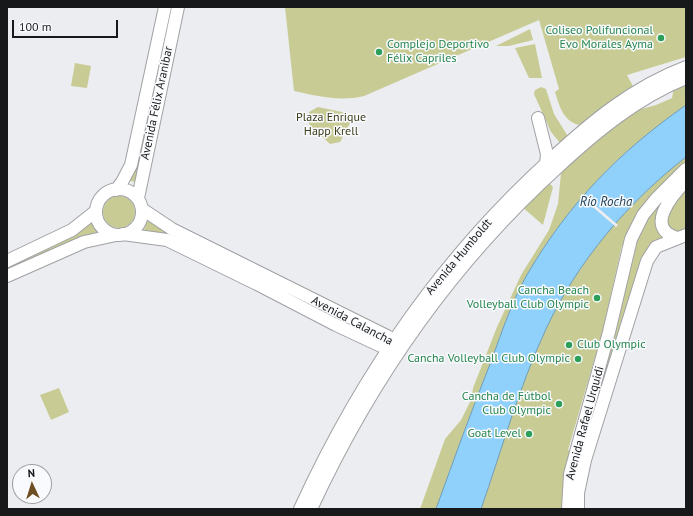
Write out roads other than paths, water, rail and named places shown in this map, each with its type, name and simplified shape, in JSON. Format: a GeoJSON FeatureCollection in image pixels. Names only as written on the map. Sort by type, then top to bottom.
{"type":"FeatureCollection","features":[{"type":"Feature","properties":{"kind":"main road","name":"Avenida Félix Aranibar"},"geometry":{"type":"LineString","coordinates":[[116,190],[125,178],[131,165],[165,7]]}},
{"type":"Feature","properties":{"kind":"main road","name":"Avenida Félix Aranibar"},"geometry":{"type":"LineString","coordinates":[[140,204],[178,7]]}},
{"type":"Feature","properties":{"kind":"main road","name":"Avenida Humboldt"},"geometry":{"type":"LineString","coordinates":[[300,509],[324,457],[379,363],[394,345],[430,308],[489,234],[536,180],[546,164],[615,104],[657,80],[686,67]]}},
{"type":"Feature","properties":{"kind":"main road","name":"Avenida Humboldt"},"geometry":{"type":"LineString","coordinates":[[536,180],[631,106],[665,87],[686,78]]}},
{"type":"Feature","properties":{"kind":"main road"},"geometry":{"type":"LineString","coordinates":[[538,118],[547,154],[546,164]]}},
{"type":"Feature","properties":{"kind":"main road","name":"Avenida Rafael Urquidi"},"geometry":{"type":"LineString","coordinates":[[568,509],[570,474],[609,332],[631,239],[643,216],[652,204],[686,169]]}},
{"type":"Feature","properties":{"kind":"main road"},"geometry":{"type":"LineString","coordinates":[[682,236],[666,232],[663,228],[662,216],[670,198],[686,181]]}},
{"type":"Feature","properties":{"kind":"main road"},"geometry":{"type":"LineString","coordinates":[[7,260],[72,230],[96,211],[104,195],[116,190],[127,191],[140,204],[141,218],[138,226],[131,231],[121,235],[84,242],[7,276]]}},
{"type":"Feature","properties":{"kind":"main road","name":"Avenida Calancha"},"geometry":{"type":"LineString","coordinates":[[140,204],[172,229],[394,345]]}},
{"type":"Feature","properties":{"kind":"main road"},"geometry":{"type":"LineString","coordinates":[[96,211],[99,222],[104,229],[121,235]]}},
{"type":"Feature","properties":{"kind":"main road","name":"Avenida Calancha"},"geometry":{"type":"LineString","coordinates":[[121,235],[147,236],[167,240],[186,248],[375,344],[394,345]]}},
{"type":"Feature","properties":{"kind":"main road","name":"Avenida Rafael Urquidi"},"geometry":{"type":"LineString","coordinates":[[578,509],[578,493],[585,460],[647,261],[656,247],[682,236]]}},
{"type":"Feature","properties":{"kind":"main road"},"geometry":{"type":"LineString","coordinates":[[375,344],[378,350],[379,363]]}},
{"type":"Feature","properties":{"kind":"main road","name":"Avenida Humboldt"},"geometry":{"type":"LineString","coordinates":[[311,509],[361,413],[394,345]]}},
{"type":"Feature","properties":{"kind":"water","name":"Río Rocha"},"geometry":{"type":"Polygon","coordinates":[[[686,105],[686,157],[644,193],[624,214],[589,257],[559,304],[546,329],[527,373],[481,509],[436,509],[517,293],[544,247],[579,201],[618,160],[639,141],[686,105]]]}},
{"type":"Feature","properties":{"kind":"place","name":"Coliseo Polifuncional Evo Morales Ayma"},"geometry":{"type":"Point","coordinates":[661,38]}},
{"type":"Feature","properties":{"kind":"place","name":"Complejo Deportivo Félix Capriles"},"geometry":{"type":"Point","coordinates":[379,52]}},
{"type":"Feature","properties":{"kind":"place","name":"Cancha Beach Volleyball Club Olympic"},"geometry":{"type":"Point","coordinates":[597,298]}},
{"type":"Feature","properties":{"kind":"place","name":"Club Olympic"},"geometry":{"type":"Point","coordinates":[569,345]}},
{"type":"Feature","properties":{"kind":"place","name":"Cancha Volleyball Club Olympic"},"geometry":{"type":"Point","coordinates":[578,359]}},
{"type":"Feature","properties":{"kind":"place","name":"Cancha de Fútbol Club Olympic"},"geometry":{"type":"Point","coordinates":[559,404]}},
{"type":"Feature","properties":{"kind":"place","name":"Goat Level"},"geometry":{"type":"Point","coordinates":[529,434]}},
{"type":"Feature","properties":{"kind":"park label","name":"Plaza Enrique Happ Krell"},"geometry":{"type":"Point","coordinates":[331,125]}}]}
